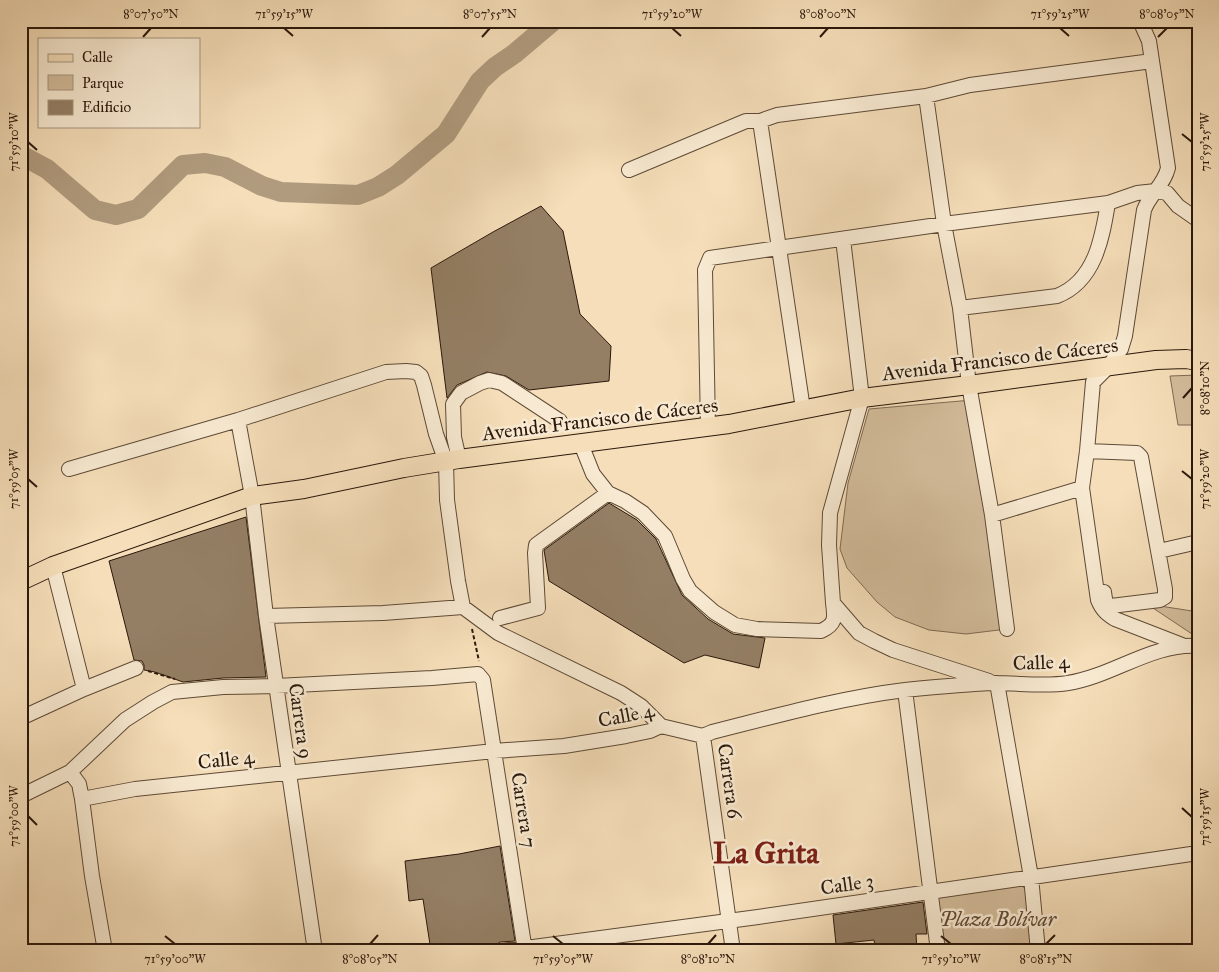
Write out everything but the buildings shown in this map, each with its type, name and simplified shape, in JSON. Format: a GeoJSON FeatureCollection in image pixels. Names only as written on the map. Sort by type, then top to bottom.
{"type":"FeatureCollection","features":[{"type":"Feature","properties":{"kind":"main road","name":"Avenida Francisco de Cáceres"},"geometry":{"type":"LineString","coordinates":[[21,581],[53,566],[252,496],[304,489],[452,460],[708,427],[862,398],[1156,360],[1186,358],[1198,361]]}},
{"type":"Feature","properties":{"kind":"street"},"geometry":{"type":"LineString","coordinates":[[1091,451],[1137,453],[1141,457],[1165,590],[1165,597],[1160,600],[1107,605],[1087,493],[1091,451],[1092,382],[1108,367],[1121,348],[1125,336],[1144,210],[1148,200],[1166,177],[1168,168],[1149,41],[1140,21]]}},
{"type":"Feature","properties":{"kind":"street"},"geometry":{"type":"LineString","coordinates":[[629,170],[746,121],[760,120],[777,115],[926,96],[970,85],[1152,61]]}},
{"type":"Feature","properties":{"kind":"street"},"geometry":{"type":"LineString","coordinates":[[926,96],[944,224],[960,308],[969,385],[992,515],[1007,629]]}},
{"type":"Feature","properties":{"kind":"street"},"geometry":{"type":"LineString","coordinates":[[760,120],[803,409]]}},
{"type":"Feature","properties":{"kind":"street"},"geometry":{"type":"LineString","coordinates":[[708,427],[705,270],[710,258],[944,224],[1108,203],[1137,193],[1156,191],[1167,193],[1178,206],[1198,220]]}},
{"type":"Feature","properties":{"kind":"street"},"geometry":{"type":"LineString","coordinates":[[960,308],[1057,296],[1069,291],[1082,280],[1094,259],[1103,236],[1108,203]]}},
{"type":"Feature","properties":{"kind":"street"},"geometry":{"type":"LineString","coordinates":[[581,444],[593,474],[608,493],[643,513],[665,536],[682,579],[690,591],[714,612],[735,625],[757,629],[821,631],[830,625],[834,620],[829,545],[830,513],[862,398],[843,238]]}},
{"type":"Feature","properties":{"kind":"street"},"geometry":{"type":"LineString","coordinates":[[68,469],[238,420],[386,372],[406,371],[416,372],[421,376],[436,434],[452,460]]}},
{"type":"Feature","properties":{"kind":"street"},"geometry":{"type":"LineString","coordinates":[[560,421],[502,383],[489,380],[462,393],[453,404],[454,437],[447,500],[458,581],[466,608],[498,633],[621,693],[641,706],[660,726]]}},
{"type":"Feature","properties":{"kind":"street","name":"Carrera 9"},"geometry":{"type":"LineString","coordinates":[[238,420],[252,496],[266,616],[315,951]]}},
{"type":"Feature","properties":{"kind":"street"},"geometry":{"type":"LineString","coordinates":[[1091,451],[1082,488],[1098,600],[1102,609],[1115,619],[1182,645]]}},
{"type":"Feature","properties":{"kind":"street"},"geometry":{"type":"LineString","coordinates":[[992,515],[1082,488]]}},
{"type":"Feature","properties":{"kind":"street"},"geometry":{"type":"LineString","coordinates":[[500,618],[538,608],[534,553],[536,545],[608,493]]}},
{"type":"Feature","properties":{"kind":"street"},"geometry":{"type":"LineString","coordinates":[[1159,551],[1198,542]]}},
{"type":"Feature","properties":{"kind":"street"},"geometry":{"type":"LineString","coordinates":[[53,566],[84,689]]}},
{"type":"Feature","properties":{"kind":"street"},"geometry":{"type":"LineString","coordinates":[[833,603],[859,634],[893,650],[997,683],[1030,877],[1038,951]]}},
{"type":"Feature","properties":{"kind":"street"},"geometry":{"type":"LineString","coordinates":[[266,616],[383,613],[466,608]]}},
{"type":"Feature","properties":{"kind":"street","name":"Calle 4"},"geometry":{"type":"LineString","coordinates":[[82,799],[135,789],[494,751],[589,743],[650,731],[660,726],[703,736],[712,732],[858,697],[905,690],[997,683],[1034,686],[1067,683],[1091,678],[1164,649],[1182,645],[1198,646]]}},
{"type":"Feature","properties":{"kind":"street"},"geometry":{"type":"LineString","coordinates":[[21,718],[136,668]]}},
{"type":"Feature","properties":{"kind":"street"},"geometry":{"type":"LineString","coordinates":[[21,796],[70,772],[138,711],[172,692],[223,687],[276,686],[478,674],[482,676]]}},
{"type":"Feature","properties":{"kind":"street","name":"Carrera 7"},"geometry":{"type":"LineString","coordinates":[[482,676],[525,949]]}},
{"type":"Feature","properties":{"kind":"street"},"geometry":{"type":"LineString","coordinates":[[905,690],[930,892],[933,897],[938,951]]}},
{"type":"Feature","properties":{"kind":"street","name":"Carrera 6"},"geometry":{"type":"LineString","coordinates":[[703,736],[732,951]]}},
{"type":"Feature","properties":{"kind":"street"},"geometry":{"type":"LineString","coordinates":[[70,772],[79,784],[82,799],[92,876],[105,951]]}},
{"type":"Feature","properties":{"kind":"street","name":"Calle 3"},"geometry":{"type":"LineString","coordinates":[[502,951],[729,921],[1198,853]]}},
{"type":"Feature","properties":{"kind":"path"},"geometry":{"type":"LineString","coordinates":[[466,608],[482,676]]}},
{"type":"Feature","properties":{"kind":"path"},"geometry":{"type":"LineString","coordinates":[[136,668],[156,672],[197,690]]}},
{"type":"Feature","properties":{"kind":"green space"},"geometry":{"type":"Polygon","coordinates":[[[1198,375],[1198,425],[1178,425],[1170,376],[1198,375]]]}},
{"type":"Feature","properties":{"kind":"green space"},"geometry":{"type":"Polygon","coordinates":[[[972,400],[1007,629],[966,634],[929,630],[895,617],[877,602],[847,568],[840,549],[848,483],[869,409],[972,400]]]}},
{"type":"Feature","properties":{"kind":"green space"},"geometry":{"type":"Polygon","coordinates":[[[1147,604],[1192,611],[1198,608],[1198,636],[1195,636],[1147,604]]]}},
{"type":"Feature","properties":{"kind":"green space","name":"Plaza Bolívar"},"geometry":{"type":"Polygon","coordinates":[[[1021,884],[1029,894],[1035,951],[938,951],[933,897],[1021,884]]]}},
{"type":"Feature","properties":{"kind":"waterway"},"geometry":{"type":"LineString","coordinates":[[21,155],[47,169],[95,210],[116,215],[138,209],[183,165],[205,163],[225,167],[262,186],[281,192],[358,195],[378,187],[397,175],[446,134],[480,81],[553,21]]}},
{"type":"Feature","properties":{"kind":"district","name":"La Grita"},"geometry":{"type":"Point","coordinates":[766,853]}}]}
